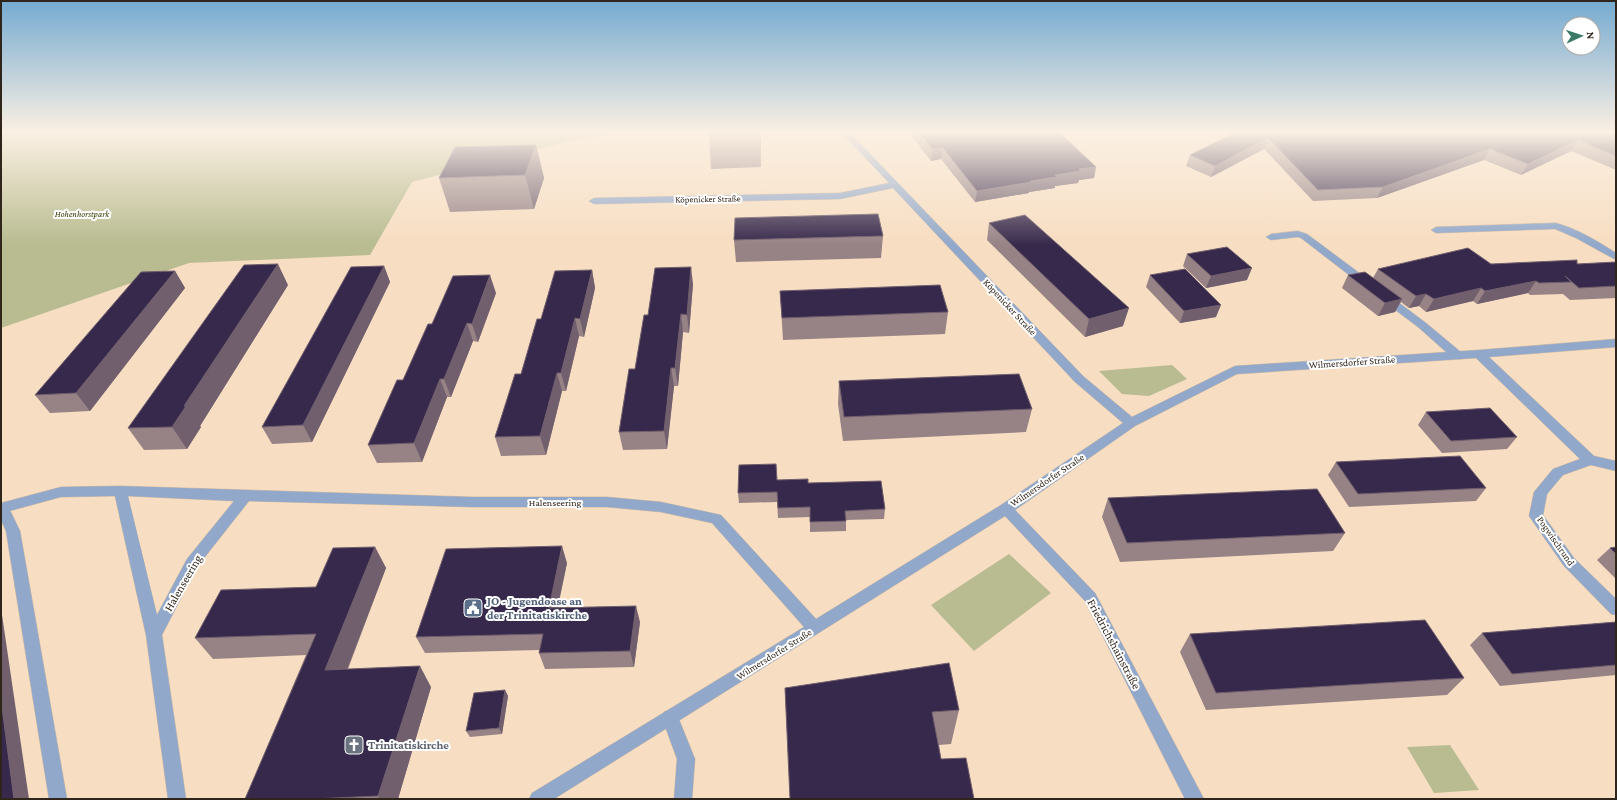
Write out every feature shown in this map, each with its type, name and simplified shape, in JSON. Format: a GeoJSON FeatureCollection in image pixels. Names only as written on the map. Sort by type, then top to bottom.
{"type":"FeatureCollection","features":[{"type":"Feature","properties":{"kind":"street","name":"Köpenicker Straße"},"geometry":{"type":"LineString","coordinates":[[880,170],[1079,379],[1131,423]]}},
{"type":"Feature","properties":{"kind":"street","name":"Köpenicker Straße"},"geometry":{"type":"LineString","coordinates":[[594,201],[840,196],[893,185]]}},
{"type":"Feature","properties":{"kind":"street"},"geometry":{"type":"LineString","coordinates":[[1436,230],[1556,226],[1578,235],[1616,257]]}},
{"type":"Feature","properties":{"kind":"street"},"geometry":{"type":"LineString","coordinates":[[1271,237],[1298,234],[1304,236],[1422,325],[1458,356]]}},
{"type":"Feature","properties":{"kind":"street","name":"Wilmersdorfer Straße"},"geometry":{"type":"LineString","coordinates":[[538,799],[1006,509],[1131,423],[1235,370],[1458,356],[1616,343]]}},
{"type":"Feature","properties":{"kind":"street"},"geometry":{"type":"LineString","coordinates":[[1479,354],[1590,460],[1616,466]]}},
{"type":"Feature","properties":{"kind":"street","name":"Pogwischrund"},"geometry":{"type":"LineString","coordinates":[[1590,460],[1558,472],[1541,492],[1536,516],[1569,562],[1616,609]]}},
{"type":"Feature","properties":{"kind":"street","name":"Halenseering"},"geometry":{"type":"LineString","coordinates":[[58,799],[13,531],[2,508],[61,492],[120,492],[472,502],[607,502],[661,507],[716,519],[816,628]]}},
{"type":"Feature","properties":{"kind":"street","name":"Halenseering"},"geometry":{"type":"LineString","coordinates":[[120,492],[154,635],[177,799]]}},
{"type":"Feature","properties":{"kind":"street","name":"Halenseering"},"geometry":{"type":"LineString","coordinates":[[154,635],[192,563],[245,496]]}},
{"type":"Feature","properties":{"kind":"street","name":"Friedrichshainstraße"},"geometry":{"type":"LineString","coordinates":[[1006,509],[1074,578],[1090,597],[1195,799]]}},
{"type":"Feature","properties":{"kind":"street"},"geometry":{"type":"LineString","coordinates":[[670,718],[686,759],[683,799]]}},
{"type":"Feature","properties":{"kind":"green space","name":"Hohenhorstpark"},"geometry":{"type":"Polygon","coordinates":[[[1,170],[457,170],[412,182],[370,255],[189,263],[1,328],[1,170]]]}},
{"type":"Feature","properties":{"kind":"green space"},"geometry":{"type":"Polygon","coordinates":[[[1172,365],[1187,379],[1149,396],[1122,394],[1099,371],[1172,365]]]}},
{"type":"Feature","properties":{"kind":"green space"},"geometry":{"type":"Polygon","coordinates":[[[1009,554],[1051,593],[974,651],[931,605],[1009,554]]]}},
{"type":"Feature","properties":{"kind":"green space"},"geometry":{"type":"Polygon","coordinates":[[[1450,745],[1479,790],[1434,793],[1407,747],[1450,745]]]}},
{"type":"Feature","properties":{"kind":"building"},"geometry":{"type":"Polygon","coordinates":[[[443,170],[527,170],[525,175],[439,178],[443,170]]]}},
{"type":"Feature","properties":{"kind":"building"},"geometry":{"type":"Polygon","coordinates":[[[961,170],[1081,171],[1055,175],[1057,177],[1030,181],[1031,182],[977,191],[961,170]]]}},
{"type":"Feature","properties":{"kind":"building"},"geometry":{"type":"Polygon","coordinates":[[[1299,170],[1430,170],[1383,187],[1318,190],[1299,170]]]}},
{"type":"Feature","properties":{"kind":"building"},"geometry":{"type":"Polygon","coordinates":[[[878,214],[883,236],[734,240],[735,218],[878,214]]]}},
{"type":"Feature","properties":{"kind":"building"},"geometry":{"type":"Polygon","coordinates":[[[1025,215],[1129,308],[1089,319],[989,223],[1025,215]]]}},
{"type":"Feature","properties":{"kind":"building"},"geometry":{"type":"Polygon","coordinates":[[[1227,247],[1252,268],[1211,276],[1187,254],[1227,247]]]}},
{"type":"Feature","properties":{"kind":"building"},"geometry":{"type":"Polygon","coordinates":[[[1468,248],[1491,264],[1577,260],[1577,264],[1616,262],[1616,286],[1579,288],[1565,276],[1571,282],[1539,283],[1536,281],[1485,291],[1481,288],[1434,299],[1426,294],[1416,296],[1378,269],[1468,248]]]}},
{"type":"Feature","properties":{"kind":"building"},"geometry":{"type":"Polygon","coordinates":[[[278,264],[184,406],[186,406],[172,427],[128,428],[244,265],[278,264]]]}},
{"type":"Feature","properties":{"kind":"building"},"geometry":{"type":"Polygon","coordinates":[[[384,266],[303,425],[262,427],[351,267],[384,266]]]}},
{"type":"Feature","properties":{"kind":"building"},"geometry":{"type":"Polygon","coordinates":[[[691,267],[687,315],[681,314],[675,368],[671,368],[664,431],[619,432],[629,369],[635,369],[644,315],[648,315],[655,268],[691,267]]]}},
{"type":"Feature","properties":{"kind":"building"},"geometry":{"type":"Polygon","coordinates":[[[1185,269],[1221,305],[1184,311],[1150,275],[1185,269]]]}},
{"type":"Feature","properties":{"kind":"building"},"geometry":{"type":"Polygon","coordinates":[[[592,270],[580,319],[575,318],[561,373],[557,373],[540,436],[495,437],[515,374],[521,374],[537,319],[541,319],[555,271],[592,270]]]}},
{"type":"Feature","properties":{"kind":"building"},"geometry":{"type":"Polygon","coordinates":[[[175,271],[76,393],[35,395],[141,272],[175,271]]]}},
{"type":"Feature","properties":{"kind":"building"},"geometry":{"type":"Polygon","coordinates":[[[1365,272],[1402,299],[1385,303],[1348,275],[1365,272]]]}},
{"type":"Feature","properties":{"kind":"building"},"geometry":{"type":"Polygon","coordinates":[[[490,275],[472,324],[467,323],[444,379],[440,379],[414,443],[368,445],[397,380],[403,380],[428,324],[432,324],[453,276],[490,275]]]}},
{"type":"Feature","properties":{"kind":"building"},"geometry":{"type":"Polygon","coordinates":[[[940,285],[948,312],[782,318],[780,291],[940,285]]]}},
{"type":"Feature","properties":{"kind":"building"},"geometry":{"type":"Polygon","coordinates":[[[1019,374],[1032,409],[844,417],[839,381],[1019,374]]]}},
{"type":"Feature","properties":{"kind":"building"},"geometry":{"type":"Polygon","coordinates":[[[1490,408],[1517,437],[1451,441],[1426,412],[1490,408]]]}},
{"type":"Feature","properties":{"kind":"building"},"geometry":{"type":"Polygon","coordinates":[[[1460,456],[1486,488],[1358,494],[1336,462],[1460,456]]]}},
{"type":"Feature","properties":{"kind":"building"},"geometry":{"type":"Polygon","coordinates":[[[776,464],[777,480],[808,479],[808,483],[881,481],[885,509],[845,511],[846,521],[810,522],[810,507],[778,508],[777,492],[738,493],[739,465],[776,464]]]}},
{"type":"Feature","properties":{"kind":"building"},"geometry":{"type":"Polygon","coordinates":[[[1317,489],[1345,533],[1127,543],[1108,498],[1317,489]]]}},
{"type":"Feature","properties":{"kind":"building"},"geometry":{"type":"Polygon","coordinates":[[[562,546],[549,608],[636,606],[630,651],[539,653],[543,634],[416,637],[446,549],[562,546]]]}},
{"type":"Feature","properties":{"kind":"building"},"geometry":{"type":"Polygon","coordinates":[[[375,547],[325,670],[420,666],[378,796],[313,799],[245,799],[316,634],[195,638],[221,590],[316,587],[333,548],[375,547]]]}},
{"type":"Feature","properties":{"kind":"building"},"geometry":{"type":"Polygon","coordinates":[[[1616,547],[1616,554],[1610,548],[1616,547]]]}},
{"type":"Feature","properties":{"kind":"building"},"geometry":{"type":"Polygon","coordinates":[[[1425,620],[1464,678],[1216,693],[1190,634],[1425,620]]]}},
{"type":"Feature","properties":{"kind":"building"},"geometry":{"type":"Polygon","coordinates":[[[1616,622],[1616,665],[1512,674],[1482,633],[1616,622]]]}},
{"type":"Feature","properties":{"kind":"building"},"geometry":{"type":"Polygon","coordinates":[[[949,663],[959,710],[932,712],[941,759],[966,758],[974,799],[790,799],[785,688],[949,663]]]}},
{"type":"Feature","properties":{"kind":"building"},"geometry":{"type":"Polygon","coordinates":[[[505,690],[499,728],[466,731],[474,693],[505,690]]]}},
{"type":"Feature","properties":{"kind":"building"},"geometry":{"type":"Polygon","coordinates":[[[1,699],[14,799],[1,799],[1,699]]]}},
{"type":"Feature","properties":{"kind":"place","name":"JO - Jugendoase an der Trinitatiskirche"},"geometry":{"type":"Point","coordinates":[473,608]}},
{"type":"Feature","properties":{"kind":"place","name":"Trinitatiskirche"},"geometry":{"type":"Point","coordinates":[354,745]}}]}
